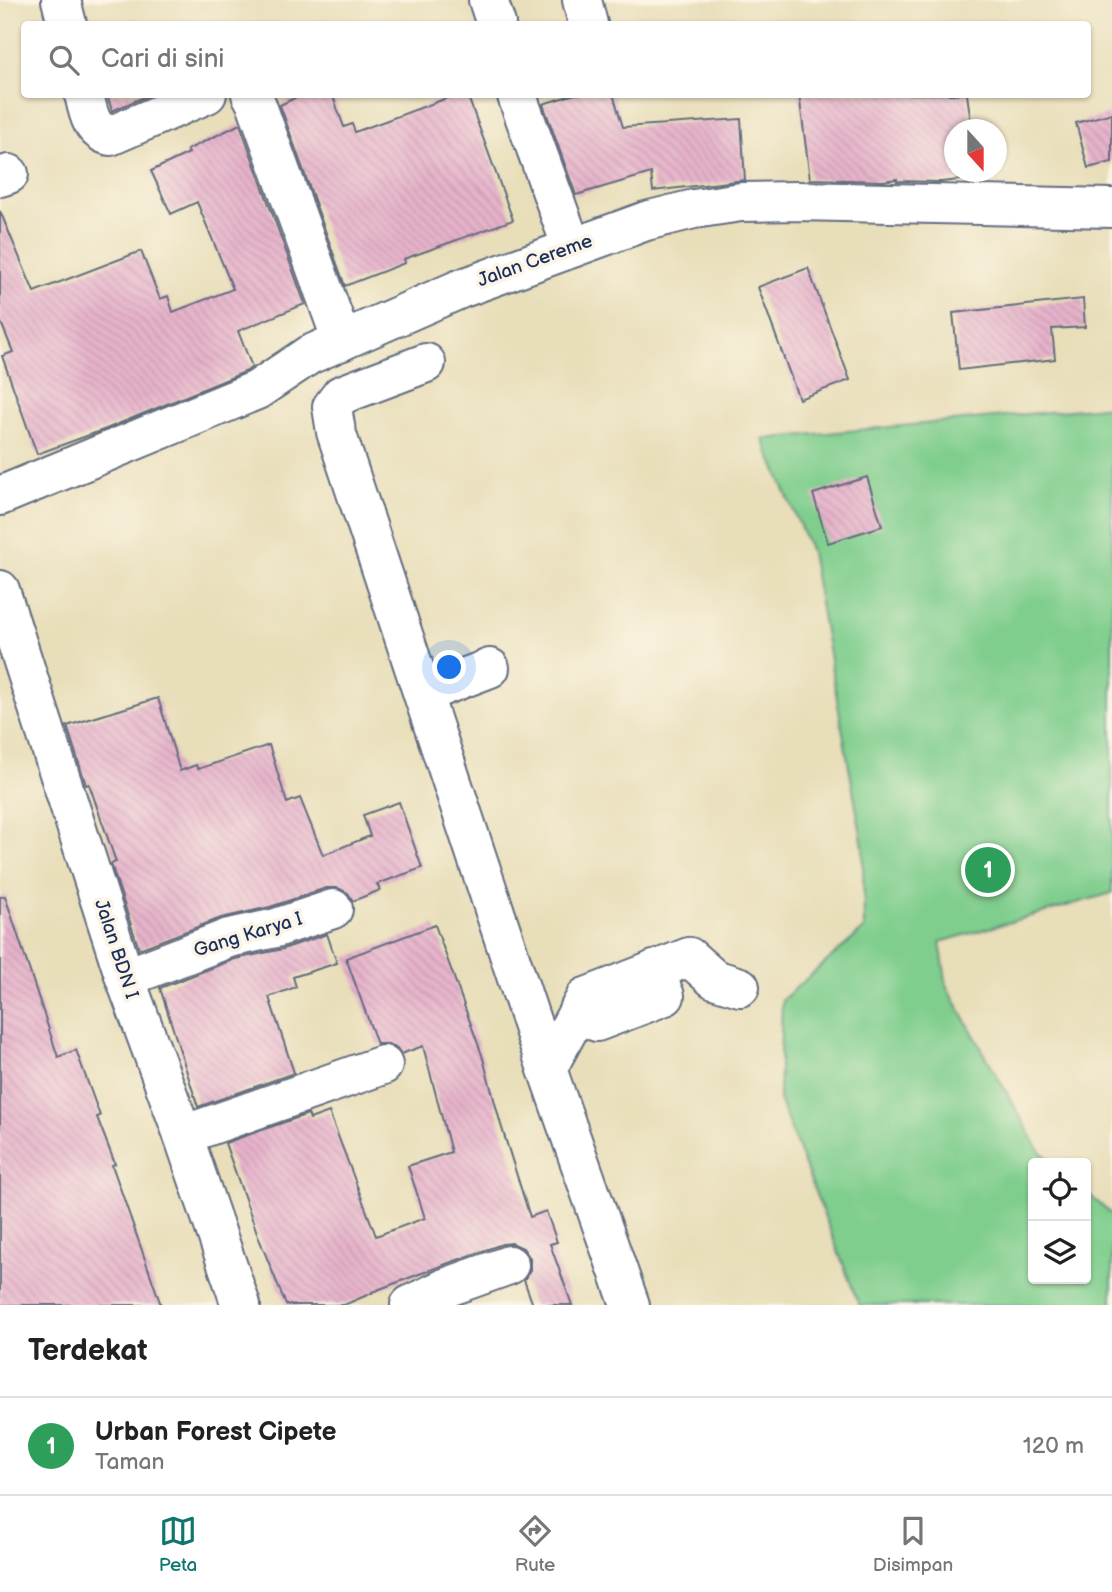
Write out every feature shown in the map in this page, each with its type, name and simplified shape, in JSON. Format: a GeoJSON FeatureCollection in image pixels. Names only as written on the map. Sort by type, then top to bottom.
{"type":"FeatureCollection","features":[{"type":"Feature","properties":{"kind":"street"},"geometry":{"type":"LineString","coordinates":[[61,0],[66,21]]}},
{"type":"Feature","properties":{"kind":"street"},"geometry":{"type":"LineString","coordinates":[[488,0],[495,21]]}},
{"type":"Feature","properties":{"kind":"street"},"geometry":{"type":"LineString","coordinates":[[582,0],[588,21]]}},
{"type":"Feature","properties":{"kind":"street"},"geometry":{"type":"LineString","coordinates":[[84,98],[94,126],[102,134],[110,136],[198,98]]}},
{"type":"Feature","properties":{"kind":"street"},"geometry":{"type":"LineString","coordinates":[[253,98],[342,341]]}},
{"type":"Feature","properties":{"kind":"street"},"geometry":{"type":"LineString","coordinates":[[518,98],[572,248]]}},
{"type":"Feature","properties":{"kind":"street","name":"Jalan Cereme"},"geometry":{"type":"LineString","coordinates":[[0,496],[257,390],[309,355],[420,306],[646,221],[694,209],[741,202],[1112,208]]}},
{"type":"Feature","properties":{"kind":"street"},"geometry":{"type":"LineString","coordinates":[[380,380],[382,323]]}},
{"type":"Feature","properties":{"kind":"street"},"geometry":{"type":"LineString","coordinates":[[426,363],[341,395],[332,407],[336,432],[547,1069],[630,1305]]}},
{"type":"Feature","properties":{"kind":"street","name":"Jalan BDN I"},"geometry":{"type":"LineString","coordinates":[[0,590],[125,978],[241,1305]]}},
{"type":"Feature","properties":{"kind":"street"},"geometry":{"type":"LineString","coordinates":[[424,693],[491,668]]}},
{"type":"Feature","properties":{"kind":"street","name":"Gang Karya I"},"geometry":{"type":"LineString","coordinates":[[125,978],[229,938],[276,928],[333,909]]}},
{"type":"Feature","properties":{"kind":"street"},"geometry":{"type":"LineString","coordinates":[[547,1069],[586,997],[597,1022],[633,1009],[665,996],[654,970],[689,957],[714,979],[740,987]]}},
{"type":"Feature","properties":{"kind":"street"},"geometry":{"type":"LineString","coordinates":[[183,1136],[383,1065]]}},
{"type":"Feature","properties":{"kind":"street"},"geometry":{"type":"LineString","coordinates":[[410,1305],[445,1288],[509,1265]]}},
{"type":"Feature","properties":{"kind":"green space"},"geometry":{"type":"Polygon","coordinates":[[[1112,406],[1112,893],[940,942],[947,987],[1039,1150],[1048,1158],[1028,1158],[1028,1284],[1091,1284],[1091,1196],[1112,1215],[1112,1305],[859,1305],[779,1099],[782,1000],[864,929],[863,846],[811,552],[763,439],[1112,406]]]}},
{"type":"Feature","properties":{"kind":"building"},"geometry":{"type":"Polygon","coordinates":[[[108,98],[142,98],[112,111],[108,98]]]}},
{"type":"Feature","properties":{"kind":"building"},"geometry":{"type":"Polygon","coordinates":[[[295,98],[333,98],[344,127],[352,124],[355,132],[447,98],[468,98],[513,220],[404,259],[405,263],[345,286],[280,105],[295,98]]]}},
{"type":"Feature","properties":{"kind":"building"},"geometry":{"type":"Polygon","coordinates":[[[562,98],[614,98],[623,127],[741,119],[745,180],[653,191],[651,173],[576,195],[543,104],[562,98]]]}},
{"type":"Feature","properties":{"kind":"building"},"geometry":{"type":"Polygon","coordinates":[[[800,98],[968,98],[970,119],[944,119],[944,182],[897,179],[810,179],[800,98]]]}},
{"type":"Feature","properties":{"kind":"building"},"geometry":{"type":"Polygon","coordinates":[[[1112,113],[1112,162],[1088,168],[1076,123],[1112,113]]]}},
{"type":"Feature","properties":{"kind":"building"},"geometry":{"type":"Polygon","coordinates":[[[240,124],[305,304],[238,331],[252,367],[247,371],[106,429],[37,454],[2,356],[13,352],[0,320],[0,211],[34,292],[141,251],[160,299],[168,296],[173,312],[233,289],[197,202],[171,214],[151,171],[240,124]]]}},
{"type":"Feature","properties":{"kind":"building"},"geometry":{"type":"Polygon","coordinates":[[[808,268],[850,380],[799,399],[758,287],[808,268]]]}},
{"type":"Feature","properties":{"kind":"building"},"geometry":{"type":"Polygon","coordinates":[[[1083,299],[1085,327],[1052,329],[1055,359],[959,370],[953,313],[1083,299]]]}},
{"type":"Feature","properties":{"kind":"building"},"geometry":{"type":"Polygon","coordinates":[[[867,477],[882,526],[828,543],[813,494],[867,477]]]}},
{"type":"Feature","properties":{"kind":"building"},"geometry":{"type":"Polygon","coordinates":[[[158,698],[180,771],[196,765],[198,769],[269,745],[287,803],[300,798],[323,855],[370,836],[363,815],[399,802],[422,868],[377,884],[380,890],[353,901],[348,893],[338,888],[326,888],[270,907],[221,918],[139,949],[111,864],[116,862],[89,784],[86,785],[67,726],[158,698]]]}},
{"type":"Feature","properties":{"kind":"building"},"geometry":{"type":"Polygon","coordinates":[[[5,896],[58,1057],[76,1050],[100,1116],[97,1117],[115,1164],[112,1165],[161,1305],[0,1305],[0,897],[5,896]]]}},
{"type":"Feature","properties":{"kind":"building"},"geometry":{"type":"Polygon","coordinates":[[[435,925],[482,1055],[530,1217],[546,1211],[557,1242],[550,1244],[572,1305],[533,1305],[524,1280],[530,1270],[530,1258],[523,1248],[512,1243],[502,1244],[438,1267],[344,1305],[286,1305],[225,1143],[308,1114],[310,1119],[329,1112],[376,1236],[425,1218],[408,1166],[451,1152],[423,1046],[401,1054],[397,1048],[388,1044],[377,1044],[346,958],[435,925]]]}},
{"type":"Feature","properties":{"kind":"building"},"geometry":{"type":"Polygon","coordinates":[[[327,934],[337,963],[293,977],[296,987],[269,997],[294,1073],[198,1107],[160,988],[235,959],[283,949],[327,934]]]}},
{"type":"Feature","properties":{"kind":"place","name":"Urban Forest Cipete"},"geometry":{"type":"Point","coordinates":[988,870]}}]}
